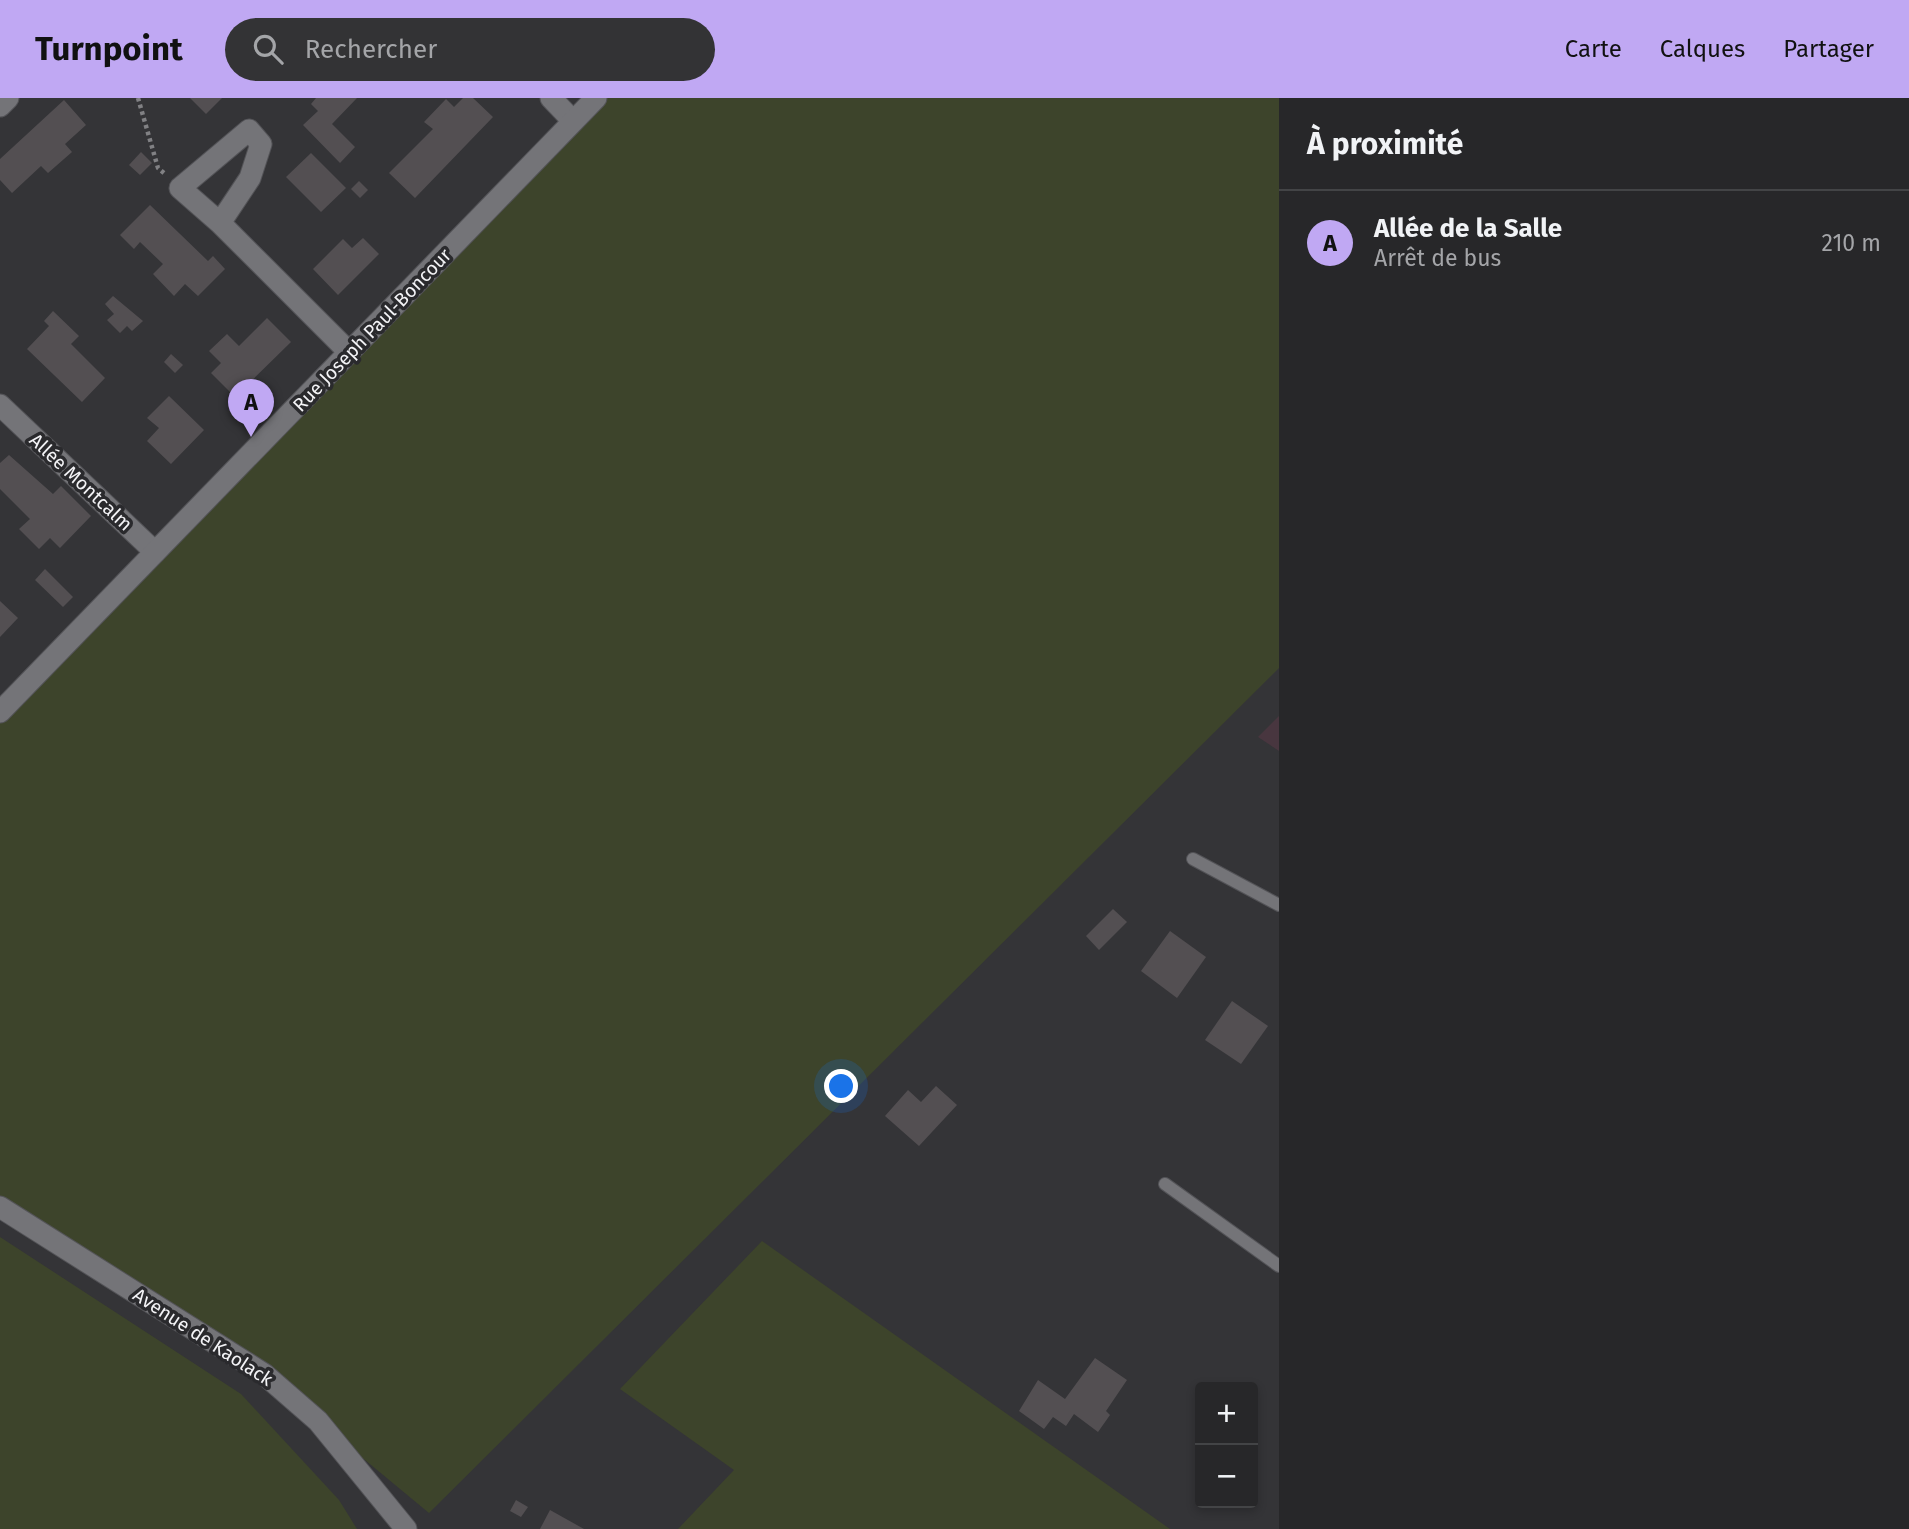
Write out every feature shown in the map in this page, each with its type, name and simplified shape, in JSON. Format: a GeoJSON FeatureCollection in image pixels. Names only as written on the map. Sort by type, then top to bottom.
{"type":"FeatureCollection","features":[{"type":"Feature","properties":{"kind":"street"},"geometry":{"type":"LineString","coordinates":[[0,106],[8,98]]}},
{"type":"Feature","properties":{"kind":"street"},"geometry":{"type":"LineString","coordinates":[[551,98],[573,121]]}},
{"type":"Feature","properties":{"kind":"street","name":"Rue Joseph Paul-Boncour"},"geometry":{"type":"LineString","coordinates":[[0,712],[596,98]]}},
{"type":"Feature","properties":{"kind":"street"},"geometry":{"type":"LineString","coordinates":[[220,223],[250,178],[261,144],[249,130],[180,188],[220,223],[350,353]]}},
{"type":"Feature","properties":{"kind":"street","name":"Allée Montcalm"},"geometry":{"type":"LineString","coordinates":[[2,411],[155,552]]}},
{"type":"Feature","properties":{"kind":"street","name":"Avenue de Kaolack"},"geometry":{"type":"LineString","coordinates":[[0,1207],[264,1374],[318,1421],[406,1529]]}},
{"type":"Feature","properties":{"kind":"lane"},"geometry":{"type":"LineString","coordinates":[[1193,859],[1279,905]]}},
{"type":"Feature","properties":{"kind":"lane"},"geometry":{"type":"LineString","coordinates":[[1164,1184],[1279,1266]]}},
{"type":"Feature","properties":{"kind":"path"},"geometry":{"type":"LineString","coordinates":[[138,98],[158,168],[180,188]]}},
{"type":"Feature","properties":{"kind":"shaded area"},"geometry":{"type":"Polygon","coordinates":[[[1279,716],[1279,751],[1258,737],[1279,716]]]}},
{"type":"Feature","properties":{"kind":"green space"},"geometry":{"type":"Polygon","coordinates":[[[596,98],[1279,98],[1279,668],[429,1513],[318,1421],[0,1207],[0,712],[596,98]]]}},
{"type":"Feature","properties":{"kind":"green space"},"geometry":{"type":"Polygon","coordinates":[[[0,1237],[241,1394],[339,1500],[357,1529],[0,1529],[0,1237]]]}},
{"type":"Feature","properties":{"kind":"green space"},"geometry":{"type":"Polygon","coordinates":[[[762,1241],[1170,1529],[678,1529],[734,1470],[620,1389],[762,1241]]]}},
{"type":"Feature","properties":{"kind":"building"},"geometry":{"type":"Polygon","coordinates":[[[190,98],[222,98],[206,114],[190,98]]]}},
{"type":"Feature","properties":{"kind":"building"},"geometry":{"type":"Polygon","coordinates":[[[316,98],[357,98],[332,124],[355,147],[340,163],[303,125],[318,111],[311,104],[316,98]]]}},
{"type":"Feature","properties":{"kind":"building"},"geometry":{"type":"Polygon","coordinates":[[[463,98],[473,98],[493,117],[415,198],[389,173],[433,129],[424,122],[446,99],[454,107],[463,98]]]}},
{"type":"Feature","properties":{"kind":"building"},"geometry":{"type":"Polygon","coordinates":[[[64,100],[86,125],[65,144],[72,152],[48,173],[41,166],[12,193],[0,180],[0,159],[64,100]]]}},
{"type":"Feature","properties":{"kind":"building"},"geometry":{"type":"Polygon","coordinates":[[[141,152],[152,163],[140,175],[129,165],[141,152]]]}},
{"type":"Feature","properties":{"kind":"building"},"geometry":{"type":"Polygon","coordinates":[[[311,153],[346,188],[321,212],[286,177],[311,153]]]}},
{"type":"Feature","properties":{"kind":"building"},"geometry":{"type":"Polygon","coordinates":[[[359,181],[368,190],[360,198],[351,189],[359,181]]]}},
{"type":"Feature","properties":{"kind":"building"},"geometry":{"type":"Polygon","coordinates":[[[150,205],[208,261],[213,256],[225,269],[198,296],[185,284],[174,296],[153,274],[163,264],[140,242],[134,249],[120,235],[150,205]]]}},
{"type":"Feature","properties":{"kind":"building"},"geometry":{"type":"Polygon","coordinates":[[[363,238],[379,254],[338,295],[313,269],[343,239],[352,248],[363,238]]]}},
{"type":"Feature","properties":{"kind":"building"},"geometry":{"type":"Polygon","coordinates":[[[113,296],[143,321],[132,331],[127,326],[120,333],[107,320],[114,314],[105,304],[113,296]]]}},
{"type":"Feature","properties":{"kind":"building"},"geometry":{"type":"Polygon","coordinates":[[[53,311],[79,336],[71,344],[105,378],[82,402],[27,349],[49,326],[44,321],[53,311]]]}},
{"type":"Feature","properties":{"kind":"building"},"geometry":{"type":"Polygon","coordinates":[[[267,318],[291,342],[235,397],[211,373],[221,363],[209,351],[227,334],[239,346],[267,318]]]}},
{"type":"Feature","properties":{"kind":"building"},"geometry":{"type":"Polygon","coordinates":[[[171,354],[183,365],[175,373],[164,362],[171,354]]]}},
{"type":"Feature","properties":{"kind":"building"},"geometry":{"type":"Polygon","coordinates":[[[169,396],[204,430],[171,464],[147,441],[159,428],[147,418],[169,396]]]}},
{"type":"Feature","properties":{"kind":"building"},"geometry":{"type":"Polygon","coordinates":[[[9,455],[53,494],[61,486],[91,516],[60,548],[50,538],[39,549],[19,529],[30,519],[0,489],[0,463],[9,455]]]}},
{"type":"Feature","properties":{"kind":"building"},"geometry":{"type":"Polygon","coordinates":[[[45,569],[73,597],[63,607],[35,580],[45,569]]]}},
{"type":"Feature","properties":{"kind":"building"},"geometry":{"type":"Polygon","coordinates":[[[0,601],[18,618],[0,637],[0,601]]]}},
{"type":"Feature","properties":{"kind":"building"},"geometry":{"type":"Polygon","coordinates":[[[1113,909],[1127,922],[1099,950],[1086,936],[1113,909]]]}},
{"type":"Feature","properties":{"kind":"building"},"geometry":{"type":"Polygon","coordinates":[[[1170,931],[1206,957],[1177,998],[1141,971],[1170,931]]]}},
{"type":"Feature","properties":{"kind":"building"},"geometry":{"type":"Polygon","coordinates":[[[1232,1001],[1268,1026],[1241,1064],[1205,1040],[1232,1001]]]}},
{"type":"Feature","properties":{"kind":"building"},"geometry":{"type":"Polygon","coordinates":[[[936,1086],[957,1105],[919,1146],[885,1116],[908,1090],[921,1102],[936,1086]]]}},
{"type":"Feature","properties":{"kind":"building"},"geometry":{"type":"Polygon","coordinates":[[[1095,1358],[1127,1380],[1106,1411],[1110,1415],[1098,1432],[1074,1414],[1066,1426],[1053,1417],[1044,1429],[1019,1411],[1038,1380],[1065,1399],[1095,1358]]]}},
{"type":"Feature","properties":{"kind":"building"},"geometry":{"type":"Polygon","coordinates":[[[516,1500],[528,1507],[521,1517],[510,1511],[516,1500]]]}},
{"type":"Feature","properties":{"kind":"building"},"geometry":{"type":"Polygon","coordinates":[[[550,1510],[584,1529],[540,1529],[550,1510]]]}},
{"type":"Feature","properties":{"kind":"place","name":"Allée de la Salle"},"geometry":{"type":"Point","coordinates":[251,437]}}]}
